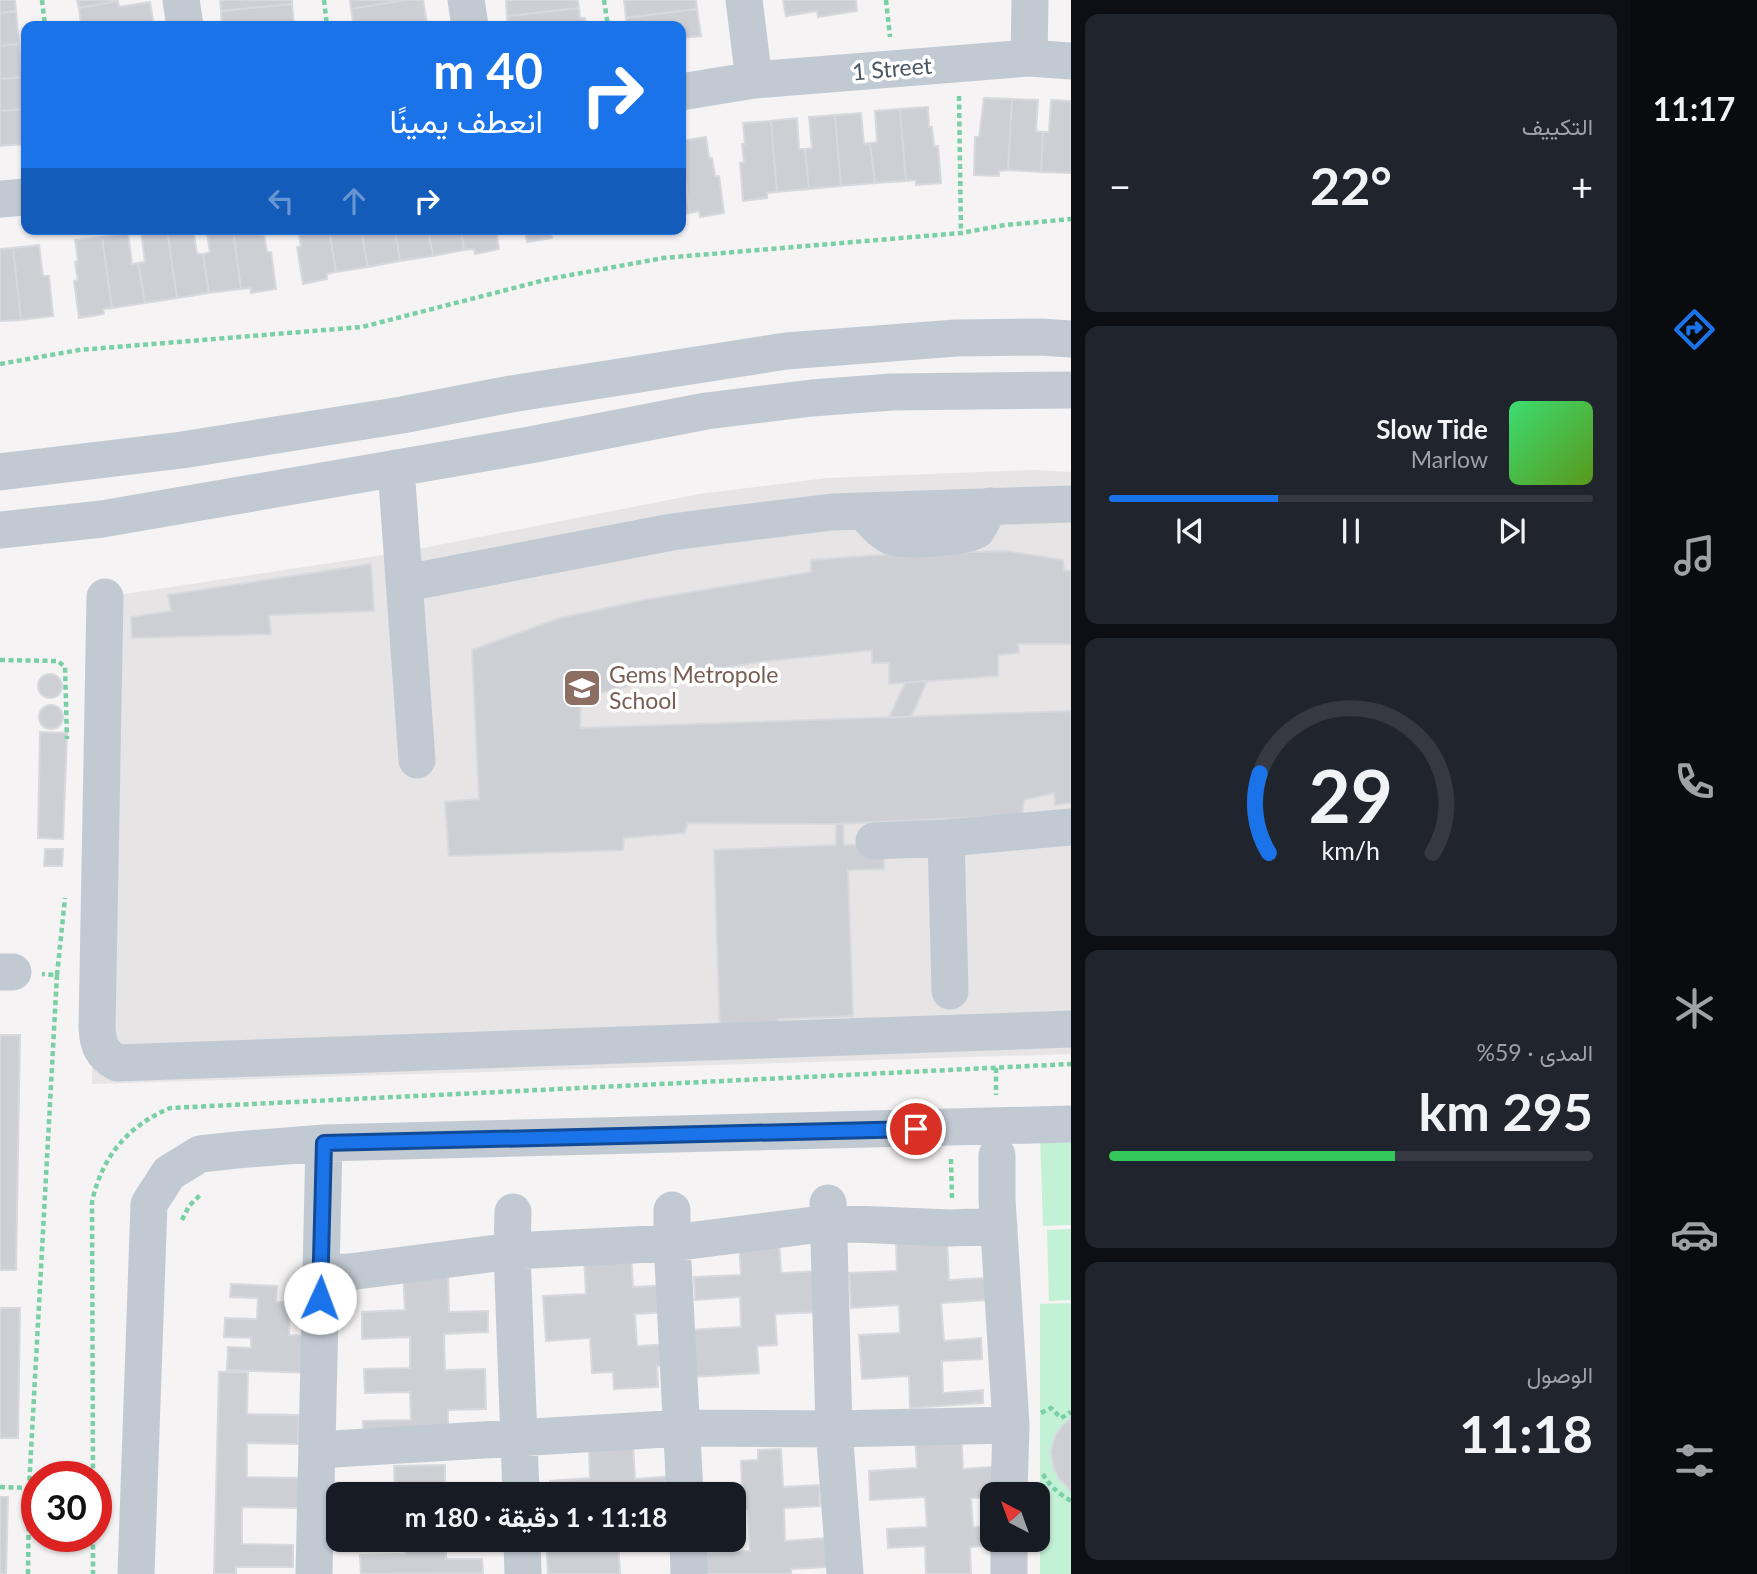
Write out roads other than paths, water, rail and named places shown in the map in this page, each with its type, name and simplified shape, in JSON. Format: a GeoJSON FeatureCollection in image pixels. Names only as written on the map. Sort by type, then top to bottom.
{"type":"FeatureCollection","features":[{"type":"Feature","properties":{"kind":"street"},"geometry":{"type":"LineString","coordinates":[[181,0],[184,21]]}},
{"type":"Feature","properties":{"kind":"street"},"geometry":{"type":"LineString","coordinates":[[466,0],[469,21]]}},
{"type":"Feature","properties":{"kind":"street"},"geometry":{"type":"LineString","coordinates":[[744,0],[754,80]]}},
{"type":"Feature","properties":{"kind":"street"},"geometry":{"type":"LineString","coordinates":[[1029,58],[1030,0]]}},
{"type":"Feature","properties":{"kind":"street","name":"1 Street"},"geometry":{"type":"LineString","coordinates":[[686,91],[754,80],[1029,58],[1071,61]]}},
{"type":"Feature","properties":{"kind":"street"},"geometry":{"type":"LineString","coordinates":[[0,199],[21,197]]}},
{"type":"Feature","properties":{"kind":"street"},"geometry":{"type":"LineString","coordinates":[[0,472],[223,443],[786,351],[956,338],[1071,339]]}},
{"type":"Feature","properties":{"kind":"street"},"geometry":{"type":"LineString","coordinates":[[0,530],[102,519],[530,445],[706,411],[812,398],[892,392],[1071,390]]}},
{"type":"Feature","properties":{"kind":"street"},"geometry":{"type":"LineString","coordinates":[[396,468],[418,760]]}},
{"type":"Feature","properties":{"kind":"street"},"geometry":{"type":"LineString","coordinates":[[406,583],[672,532],[832,512],[1071,504]]}},
{"type":"Feature","properties":{"kind":"street"},"geometry":{"type":"LineString","coordinates":[[105,597],[97,1028],[98,1043],[104,1055],[117,1063],[1071,1029]]}},
{"type":"Feature","properties":{"kind":"street"},"geometry":{"type":"LineString","coordinates":[[874,841],[946,838],[1071,827]]}},
{"type":"Feature","properties":{"kind":"street"},"geometry":{"type":"LineString","coordinates":[[946,838],[950,991]]}},
{"type":"Feature","properties":{"kind":"street"},"geometry":{"type":"LineString","coordinates":[[136,1574],[149,1204],[169,1173],[200,1154],[324,1143],[1071,1124]]}},
{"type":"Feature","properties":{"kind":"street"},"geometry":{"type":"LineString","coordinates":[[314,1574],[324,1143]]}},
{"type":"Feature","properties":{"kind":"street"},"geometry":{"type":"LineString","coordinates":[[997,1155],[1011,1425],[1009,1482]]}},
{"type":"Feature","properties":{"kind":"street"},"geometry":{"type":"LineString","coordinates":[[513,1212],[512,1251],[521,1482]]}},
{"type":"Feature","properties":{"kind":"street"},"geometry":{"type":"LineString","coordinates":[[321,1273],[349,1272],[512,1251],[672,1226],[829,1213],[951,1228],[999,1226]]}},
{"type":"Feature","properties":{"kind":"street"},"geometry":{"type":"LineString","coordinates":[[829,1213],[834,1429],[845,1574]]}},
{"type":"Feature","properties":{"kind":"street"},"geometry":{"type":"LineString","coordinates":[[672,1226],[684,1482]]}},
{"type":"Feature","properties":{"kind":"street"},"geometry":{"type":"LineString","coordinates":[[317,1450],[520,1440],[682,1428],[834,1429],[1011,1425]]}},
{"type":"Feature","properties":{"kind":"street"},"geometry":{"type":"LineString","coordinates":[[522,1552],[523,1574]]}},
{"type":"Feature","properties":{"kind":"street"},"geometry":{"type":"LineString","coordinates":[[688,1552],[689,1574]]}},
{"type":"Feature","properties":{"kind":"street"},"geometry":{"type":"LineString","coordinates":[[1009,1552],[1009,1574]]}},
{"type":"Feature","properties":{"kind":"place","name":"Gems Metropole School"},"geometry":{"type":"Point","coordinates":[582,688]}}]}
